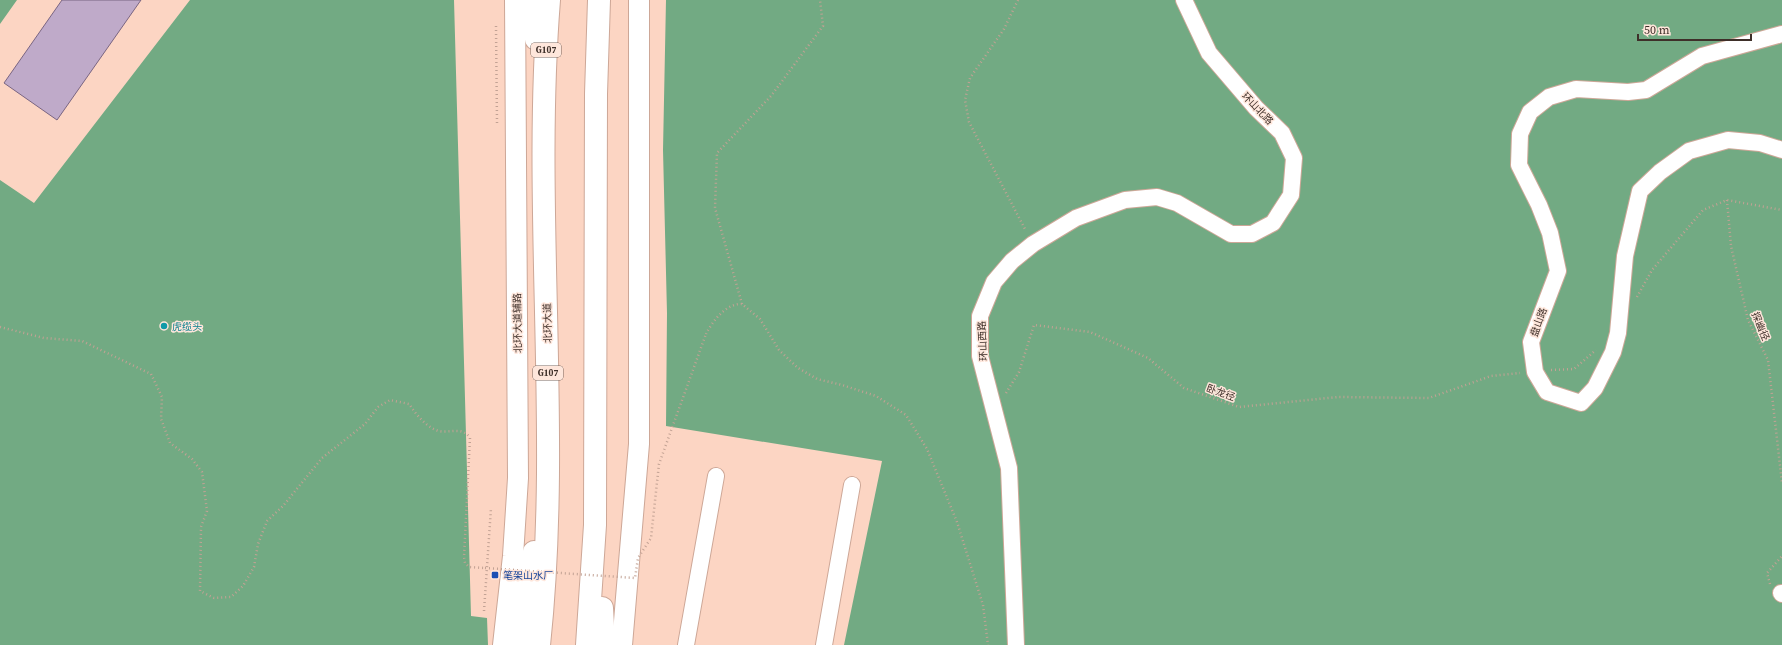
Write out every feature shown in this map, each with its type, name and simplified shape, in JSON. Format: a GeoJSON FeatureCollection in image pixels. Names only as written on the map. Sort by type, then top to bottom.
{"type":"FeatureCollection","features":[{"type":"Feature","properties":{"kind":"highway"},"geometry":{"type":"LineString","coordinates":[[532,0],[543,100]]}},
{"type":"Feature","properties":{"kind":"highway","name":"北环大道"},"geometry":{"type":"LineString","coordinates":[[538,645],[544,596],[547,468],[548,347],[543,100],[549,0]]}},
{"type":"Feature","properties":{"kind":"highway"},"geometry":{"type":"LineString","coordinates":[[587,645],[595,525],[596,118],[600,0]]}},
{"type":"Feature","properties":{"kind":"highway"},"geometry":{"type":"LineString","coordinates":[[517,645],[540,521],[547,468]]}},
{"type":"Feature","properties":{"kind":"highway"},"geometry":{"type":"LineString","coordinates":[[595,525],[604,645]]}},
{"type":"Feature","properties":{"kind":"main road","name":"北环大道辅路"},"geometry":{"type":"LineString","coordinates":[[503,645],[513,556],[518,478],[515,0]]}},
{"type":"Feature","properties":{"kind":"main road"},"geometry":{"type":"LineString","coordinates":[[622,645],[639,444],[639,0]]}},
{"type":"Feature","properties":{"kind":"lane","name":"环山北路"},"geometry":{"type":"LineString","coordinates":[[1184,0],[1208,53],[1256,108],[1282,132],[1294,158],[1291,195],[1273,223]]}},
{"type":"Feature","properties":{"kind":"lane","name":"盘山路"},"geometry":{"type":"LineString","coordinates":[[1782,34],[1702,56],[1646,90],[1628,92],[1576,89],[1549,97],[1530,112],[1520,134],[1519,165],[1539,205],[1550,233],[1558,271],[1531,342],[1535,372],[1547,392],[1581,403],[1595,388],[1607,366],[1613,352],[1618,333],[1625,256],[1640,191],[1660,172],[1689,151],[1728,140],[1760,143],[1782,150]]}},
{"type":"Feature","properties":{"kind":"lane","name":"环山西路"},"geometry":{"type":"LineString","coordinates":[[1016,645],[1009,468],[980,356],[980,316],[994,282],[1012,261],[1033,244],[1076,218],[1125,200],[1157,197],[1177,203],[1231,234],[1252,234],[1273,223]]}},
{"type":"Feature","properties":{"kind":"lane"},"geometry":{"type":"LineString","coordinates":[[686,645],[716,476]]}},
{"type":"Feature","properties":{"kind":"lane"},"geometry":{"type":"LineString","coordinates":[[824,645],[852,485]]}},
{"type":"Feature","properties":{"kind":"path"},"geometry":{"type":"LineString","coordinates":[[820,0],[824,26],[771,96],[717,153],[715,208],[742,304],[760,319],[779,350],[798,368],[817,380],[842,385],[876,396],[906,415],[927,449],[957,522],[983,605],[988,645]]}},
{"type":"Feature","properties":{"kind":"path"},"geometry":{"type":"LineString","coordinates":[[1018,0],[1004,29],[970,78],[964,100],[969,122],[1033,244]]}},
{"type":"Feature","properties":{"kind":"path"},"geometry":{"type":"LineString","coordinates":[[1637,298],[1652,270],[1703,210],[1727,200],[1782,210]]}},
{"type":"Feature","properties":{"kind":"path","name":"探幽径"},"geometry":{"type":"LineString","coordinates":[[1727,200],[1731,246],[1748,320],[1768,360],[1782,483]]}},
{"type":"Feature","properties":{"kind":"path"},"geometry":{"type":"LineString","coordinates":[[0,327],[44,338],[82,341],[152,374],[162,397],[161,419],[170,443],[192,459],[202,472],[207,511],[201,527],[200,591],[214,598],[231,597],[243,586],[254,567],[258,544],[267,521],[283,506],[322,458],[365,424],[378,407],[390,400],[409,404],[420,420],[436,431],[460,430],[467,434],[470,438],[464,557],[465,563],[469,567],[635,578],[638,558],[651,538],[659,464],[706,334],[712,322],[726,310],[738,304],[742,304]]}},
{"type":"Feature","properties":{"kind":"path","name":"卧龙径"},"geometry":{"type":"LineString","coordinates":[[995,411],[1019,372],[1034,325],[1090,332],[1148,358],[1184,388],[1239,407],[1338,397],[1429,398],[1491,376],[1535,372]]}},
{"type":"Feature","properties":{"kind":"path"},"geometry":{"type":"LineString","coordinates":[[1535,372],[1574,368],[1618,333]]}},
{"type":"Feature","properties":{"kind":"path"},"geometry":{"type":"LineString","coordinates":[[484,612],[485,568],[491,508]]}},
{"type":"Feature","properties":{"kind":"path"},"geometry":{"type":"LineString","coordinates":[[1768,573],[1782,556]]}},
{"type":"Feature","properties":{"kind":"green space"},"geometry":{"type":"Polygon","coordinates":[[[0,0],[17,0],[0,24],[0,0]]]}},
{"type":"Feature","properties":{"kind":"green space"},"geometry":{"type":"Polygon","coordinates":[[[190,0],[454,0],[471,616],[487,618],[488,645],[0,645],[0,180],[34,203],[190,0]]]}},
{"type":"Feature","properties":{"kind":"green space"},"geometry":{"type":"Polygon","coordinates":[[[666,0],[1782,0],[1782,645],[844,645],[882,461],[666,426],[667,313],[663,150],[666,0]]]}},
{"type":"Feature","properties":{"kind":"building"},"geometry":{"type":"Polygon","coordinates":[[[62,0],[141,0],[57,120],[4,83],[62,0]]]}},
{"type":"Feature","properties":{"kind":"place","name":"虎缆头"},"geometry":{"type":"Point","coordinates":[164,326]}},
{"type":"Feature","properties":{"kind":"place","name":"笔架山水厂"},"geometry":{"type":"Point","coordinates":[495,575]}}]}
